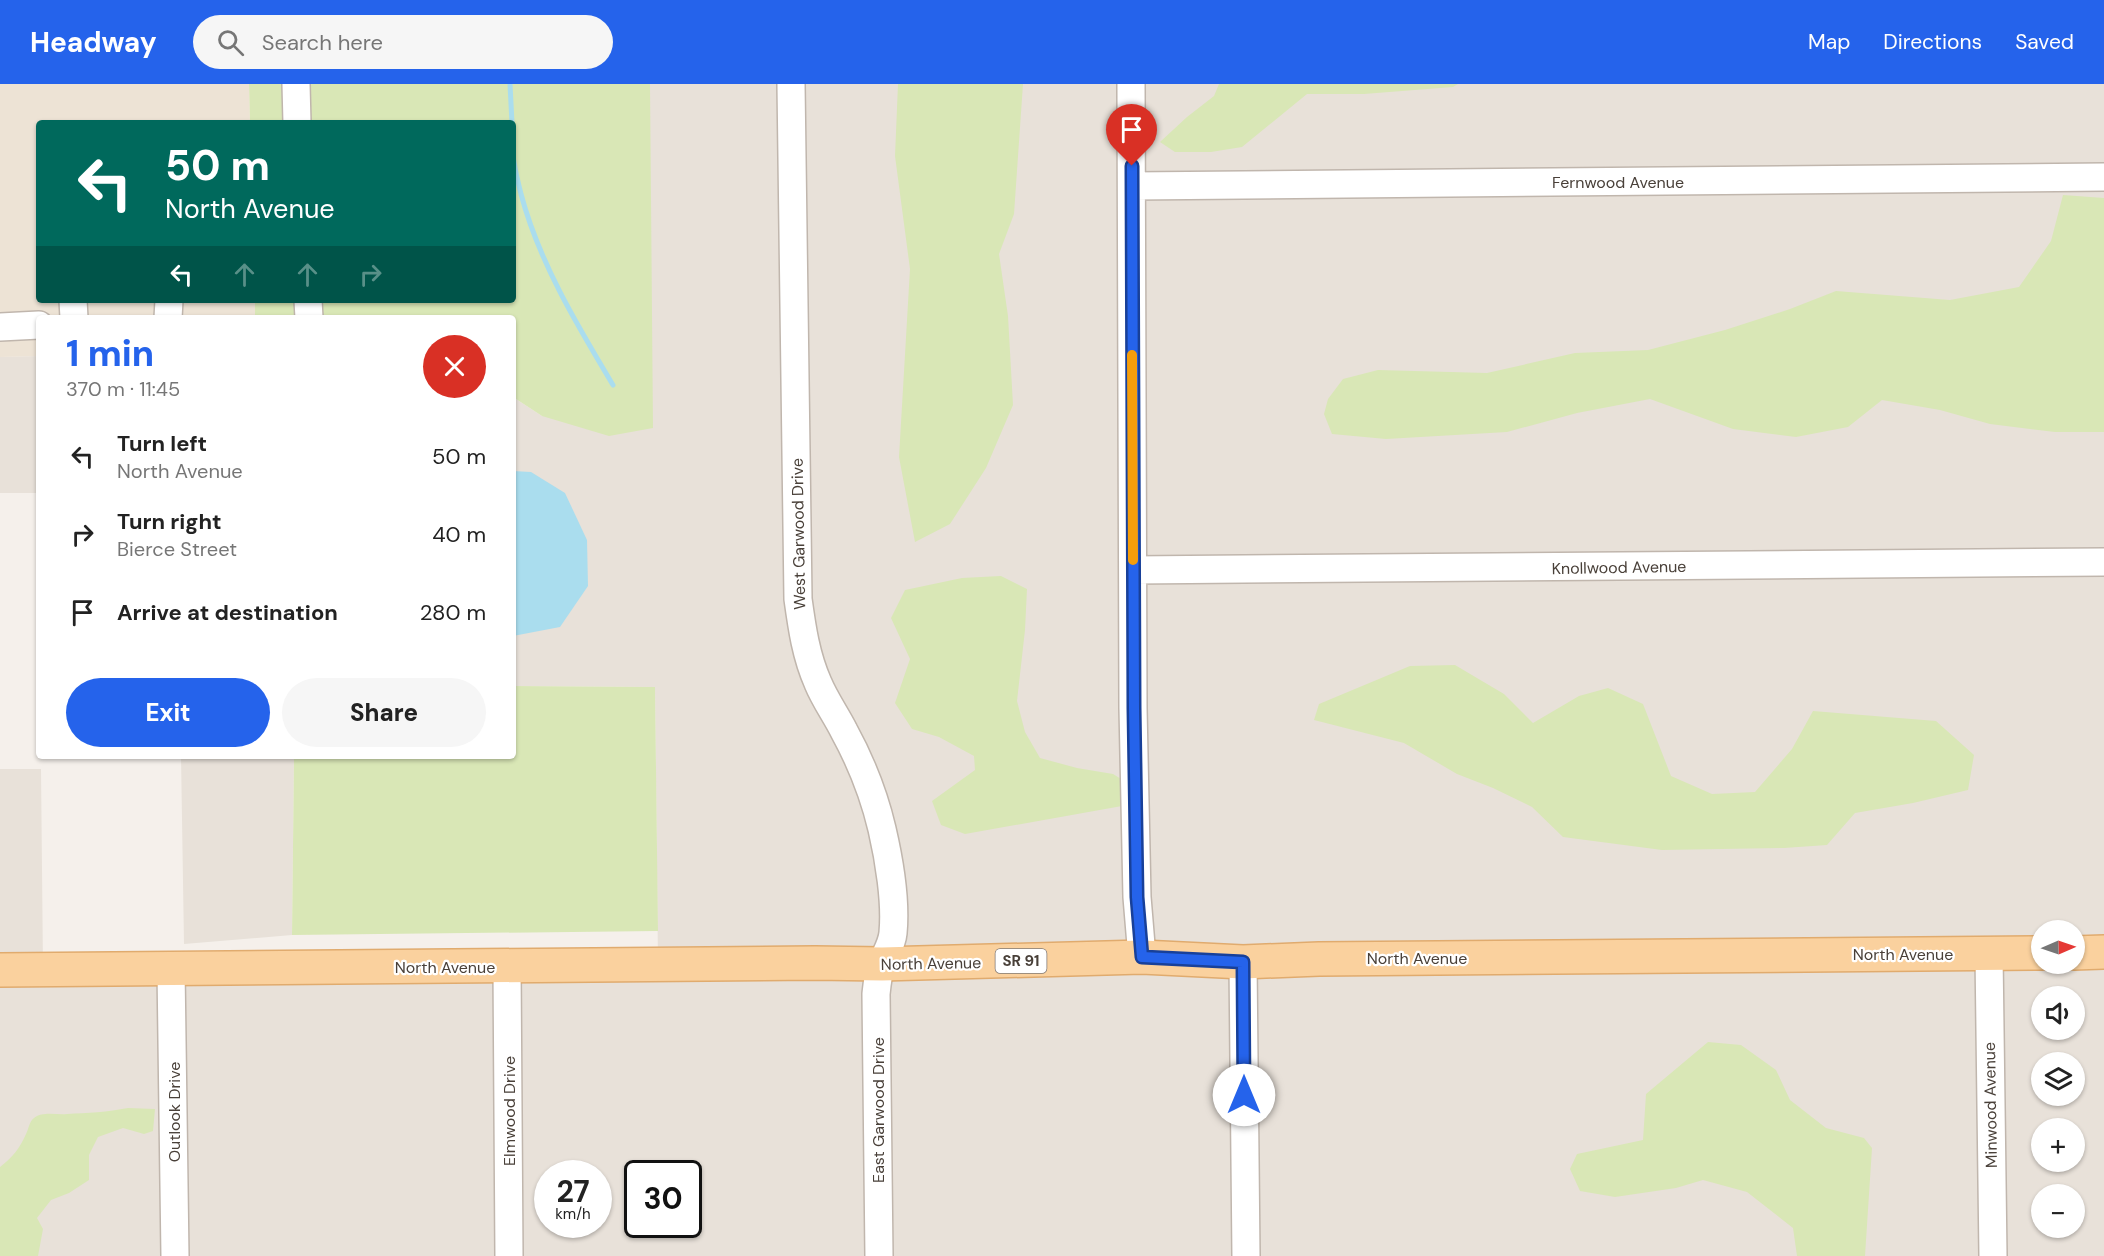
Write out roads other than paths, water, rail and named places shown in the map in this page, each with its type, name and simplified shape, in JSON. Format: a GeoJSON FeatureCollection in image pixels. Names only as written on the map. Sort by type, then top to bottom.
{"type":"FeatureCollection","features":[{"type":"Feature","properties":{"kind":"main road"},"geometry":{"type":"LineString","coordinates":[[2085,953],[2104,952]]}},
{"type":"Feature","properties":{"kind":"main road","name":"North Avenue"},"geometry":{"type":"LineString","coordinates":[[0,970],[882,964],[1142,957],[1243,962],[1331,958],[2031,953]]}},
{"type":"Feature","properties":{"kind":"street"},"geometry":{"type":"LineString","coordinates":[[296,84],[297,120]]}},
{"type":"Feature","properties":{"kind":"street","name":"West Garwood Drive"},"geometry":{"type":"LineString","coordinates":[[791,84],[798,599],[808,657],[819,686],[864,772],[883,830],[890,883],[893,934],[882,964]]}},
{"type":"Feature","properties":{"kind":"street"},"geometry":{"type":"LineString","coordinates":[[1131,84],[1133,570],[1137,885],[1142,957]]}},
{"type":"Feature","properties":{"kind":"street","name":"Fernwood Avenue"},"geometry":{"type":"LineString","coordinates":[[1132,186],[2104,177]]}},
{"type":"Feature","properties":{"kind":"street"},"geometry":{"type":"LineString","coordinates":[[0,327],[36,325]]}},
{"type":"Feature","properties":{"kind":"street","name":"Knollwood Avenue"},"geometry":{"type":"LineString","coordinates":[[1133,570],[2104,562]]}},
{"type":"Feature","properties":{"kind":"street","name":"Minwood Avenue"},"geometry":{"type":"LineString","coordinates":[[1989,954],[1993,1256]]}},
{"type":"Feature","properties":{"kind":"street"},"geometry":{"type":"LineString","coordinates":[[1243,962],[1246,1256]]}},
{"type":"Feature","properties":{"kind":"street","name":"East Garwood Drive"},"geometry":{"type":"LineString","coordinates":[[879,1256],[876,994],[882,964]]}},
{"type":"Feature","properties":{"kind":"street","name":"Elmwood Drive"},"geometry":{"type":"LineString","coordinates":[[507,966],[509,1256]]}},
{"type":"Feature","properties":{"kind":"street","name":"Outlook Drive"},"geometry":{"type":"LineString","coordinates":[[171,969],[175,1256]]}},
{"type":"Feature","properties":{"kind":"water"},"geometry":{"type":"Polygon","coordinates":[[[516,471],[531,472],[565,493],[587,540],[588,586],[560,627],[516,635],[516,471]]]}},
{"type":"Feature","properties":{"kind":"waterway"},"geometry":{"type":"LineString","coordinates":[[510,84],[512,120]]}},
{"type":"Feature","properties":{"kind":"waterway"},"geometry":{"type":"LineString","coordinates":[[516,173],[538,244],[560,292],[613,385]]}}]}
